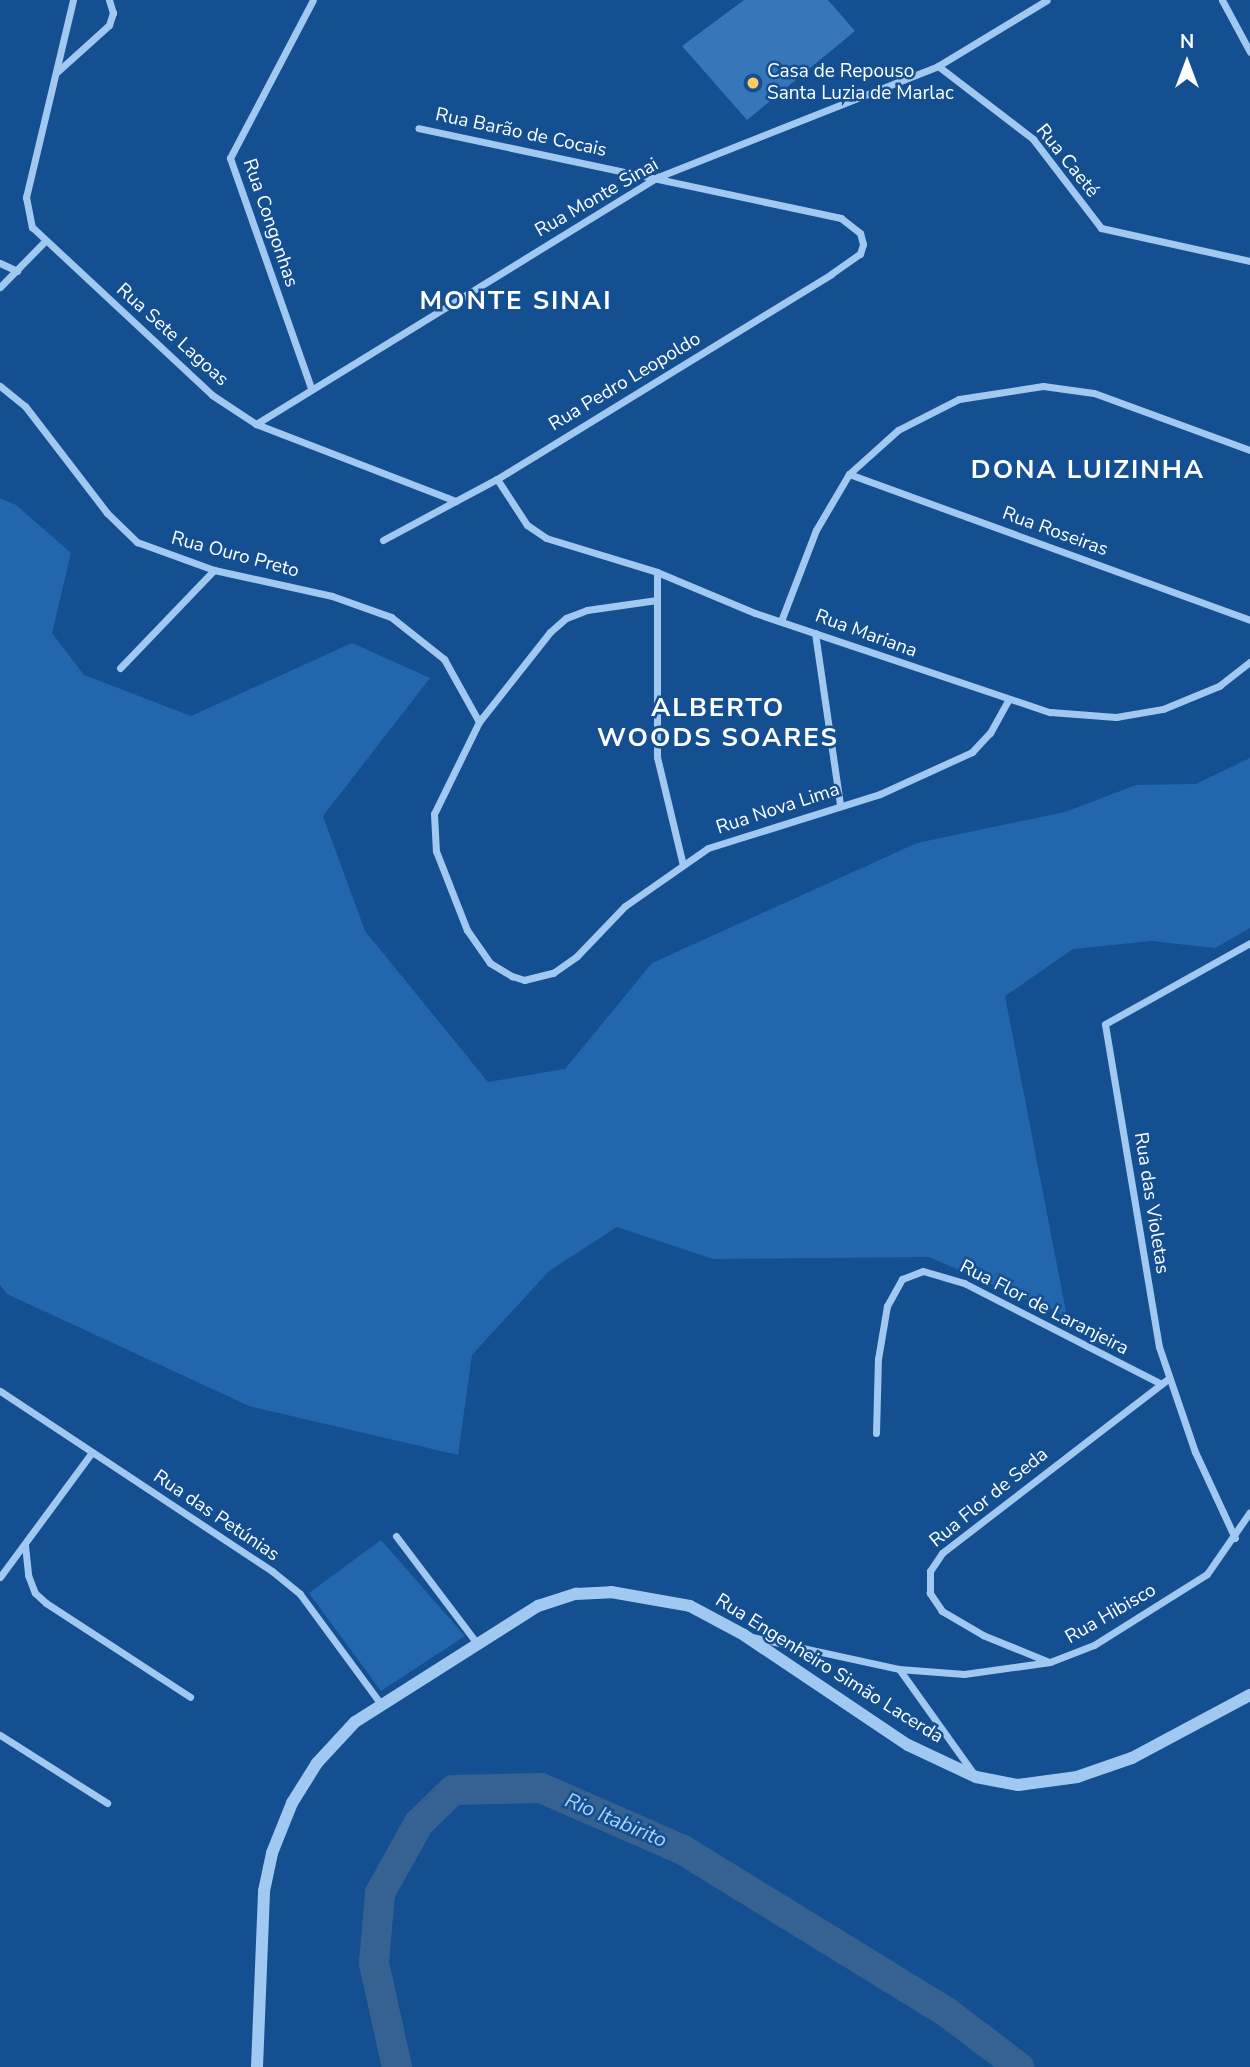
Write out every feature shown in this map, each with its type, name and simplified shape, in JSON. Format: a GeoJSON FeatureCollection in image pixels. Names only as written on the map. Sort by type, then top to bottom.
{"type":"FeatureCollection","features":[{"type":"Feature","properties":{"kind":"street","name":"Rua Sete Lagoas"},"geometry":{"type":"LineString","coordinates":[[73,0],[26,197],[28,219],[45,241],[212,395],[256,424],[456,501]]}},
{"type":"Feature","properties":{"kind":"street"},"geometry":{"type":"LineString","coordinates":[[56,73],[110,25],[109,0]]}},
{"type":"Feature","properties":{"kind":"street","name":"Rua Congonhas"},"geometry":{"type":"LineString","coordinates":[[311,388],[230,158],[313,0]]}},
{"type":"Feature","properties":{"kind":"street","name":"Rua Monte Sinai"},"geometry":{"type":"LineString","coordinates":[[256,424],[658,177],[938,66],[1047,0]]}},
{"type":"Feature","properties":{"kind":"street"},"geometry":{"type":"LineString","coordinates":[[1222,0],[1250,51]]}},
{"type":"Feature","properties":{"kind":"street","name":"Rua Caeté"},"geometry":{"type":"LineString","coordinates":[[938,66],[1033,139],[1101,229],[1250,261]]}},
{"type":"Feature","properties":{"kind":"street","name":"Rua Barão de Cocais"},"geometry":{"type":"LineString","coordinates":[[418,128],[841,218],[860,233]]}},
{"type":"Feature","properties":{"kind":"street","name":"Rua Pedro Leopoldo"},"geometry":{"type":"LineString","coordinates":[[383,540],[496,479],[842,267],[860,254],[863,244],[860,233]]}},
{"type":"Feature","properties":{"kind":"street"},"geometry":{"type":"LineString","coordinates":[[0,287],[45,241]]}},
{"type":"Feature","properties":{"kind":"street"},"geometry":{"type":"LineString","coordinates":[[0,263],[17,271]]}},
{"type":"Feature","properties":{"kind":"street","name":"Rua Ouro Preto"},"geometry":{"type":"LineString","coordinates":[[0,386],[25,406],[107,513],[137,541],[215,570],[332,596],[391,617],[444,659],[479,722]]}},
{"type":"Feature","properties":{"kind":"street"},"geometry":{"type":"LineString","coordinates":[[781,621],[816,530],[849,474],[870,451],[931,411],[977,394],[1043,386],[1094,393],[1250,450]]}},
{"type":"Feature","properties":{"kind":"street","name":"Rua Roseiras"},"geometry":{"type":"LineString","coordinates":[[849,474],[1250,620]]}},
{"type":"Feature","properties":{"kind":"street","name":"Rua Mariana"},"geometry":{"type":"LineString","coordinates":[[496,479],[535,533],[657,572],[781,621],[1008,701],[1050,712],[1116,717],[1163,709],[1193,698],[1250,662]]}},
{"type":"Feature","properties":{"kind":"street"},"geometry":{"type":"LineString","coordinates":[[120,668],[215,570]]}},
{"type":"Feature","properties":{"kind":"street"},"geometry":{"type":"LineString","coordinates":[[657,572],[657,757],[682,864]]}},
{"type":"Feature","properties":{"kind":"street"},"geometry":{"type":"LineString","coordinates":[[479,722],[520,665],[566,618],[657,600]]}},
{"type":"Feature","properties":{"kind":"street"},"geometry":{"type":"LineString","coordinates":[[815,633],[840,805]]}},
{"type":"Feature","properties":{"kind":"street","name":"Rua Nova Lima"},"geometry":{"type":"LineString","coordinates":[[479,722],[434,814],[436,851],[446,882],[480,951],[501,971],[524,980],[553,973],[578,956],[625,906],[708,848],[757,829],[880,793],[972,752],[986,739],[1008,701]]}},
{"type":"Feature","properties":{"kind":"street","name":"Rua das Violetas"},"geometry":{"type":"LineString","coordinates":[[1235,1538],[1195,1452],[1159,1348],[1105,1024],[1250,943]]}},
{"type":"Feature","properties":{"kind":"street","name":"Rua Flor de Laranjeira"},"geometry":{"type":"LineString","coordinates":[[876,1433],[878,1359],[887,1306],[902,1279],[923,1271],[964,1283],[1161,1384]]}},
{"type":"Feature","properties":{"kind":"street","name":"Rua Flor de Seda"},"geometry":{"type":"LineString","coordinates":[[1050,1662],[983,1635],[942,1611],[930,1593],[930,1571],[942,1553],[1168,1378]]}},
{"type":"Feature","properties":{"kind":"street","name":"Rua das Petúnias"},"geometry":{"type":"LineString","coordinates":[[0,1391],[300,1594],[380,1703]]}},
{"type":"Feature","properties":{"kind":"street"},"geometry":{"type":"LineString","coordinates":[[0,1577],[92,1452]]}},
{"type":"Feature","properties":{"kind":"street","name":"Rua Hibisco"},"geometry":{"type":"LineString","coordinates":[[744,1635],[899,1669],[964,1674],[1050,1662],[1094,1645],[1207,1574],[1235,1538],[1250,1512]]}},
{"type":"Feature","properties":{"kind":"street"},"geometry":{"type":"LineString","coordinates":[[396,1536],[476,1643]]}},
{"type":"Feature","properties":{"kind":"street"},"geometry":{"type":"LineString","coordinates":[[25,1545],[28,1575],[35,1592],[46,1603],[190,1698]]}},
{"type":"Feature","properties":{"kind":"street","name":"Rua Engenheiro Simão Lacerda"},"geometry":{"type":"LineString","coordinates":[[257,2067],[260,1926],[272,1853],[292,1803],[317,1763],[355,1722],[380,1703],[538,1606],[576,1594],[611,1592],[690,1606],[744,1635],[908,1745],[976,1777],[1018,1785],[1077,1777],[1132,1758],[1250,1695]]}},
{"type":"Feature","properties":{"kind":"street"},"geometry":{"type":"LineString","coordinates":[[899,1669],[976,1777]]}},
{"type":"Feature","properties":{"kind":"street"},"geometry":{"type":"LineString","coordinates":[[0,1735],[107,1803]]}},
{"type":"Feature","properties":{"kind":"shaded area"},"geometry":{"type":"Polygon","coordinates":[[[0,498],[16,505],[71,553],[52,633],[84,675],[191,716],[352,643],[430,678],[323,816],[365,931],[488,1082],[565,1069],[652,963],[917,843],[1065,812],[1136,785],[1196,784],[1250,758],[1250,928],[1215,948],[1151,941],[1073,949],[1005,996],[1067,1317],[929,1257],[713,1259],[617,1227],[549,1271],[472,1355],[458,1455],[249,1406],[7,1294],[0,1285],[0,498]]]}},
{"type":"Feature","properties":{"kind":"shaded area"},"geometry":{"type":"Polygon","coordinates":[[[381,1540],[465,1636],[381,1691],[309,1593],[381,1540]]]}},
{"type":"Feature","properties":{"kind":"building","name":"Casa de Repouso Santa Luzia de Marlac"},"geometry":{"type":"Polygon","coordinates":[[[744,0],[828,0],[855,31],[747,120],[682,46],[744,0]]]}},
{"type":"Feature","properties":{"kind":"waterway","name":"Rio Itabirito"},"geometry":{"type":"LineString","coordinates":[[397,2067],[374,1963],[380,1893],[419,1823],[453,1790],[541,1788],[683,1850],[945,2011],[1019,2067]]}},
{"type":"Feature","properties":{"kind":"place","name":"Casa de Repouso Santa Luzia de Marlac"},"geometry":{"type":"Point","coordinates":[753,83]}},
{"type":"Feature","properties":{"kind":"district","name":"MONTE SINAI"},"geometry":{"type":"Point","coordinates":[516,301]}},
{"type":"Feature","properties":{"kind":"district","name":"DONA LUIZINHA"},"geometry":{"type":"Point","coordinates":[1088,470]}},
{"type":"Feature","properties":{"kind":"district","name":"ALBERTO WOODS SOARES"},"geometry":{"type":"Point","coordinates":[718,723]}}]}
